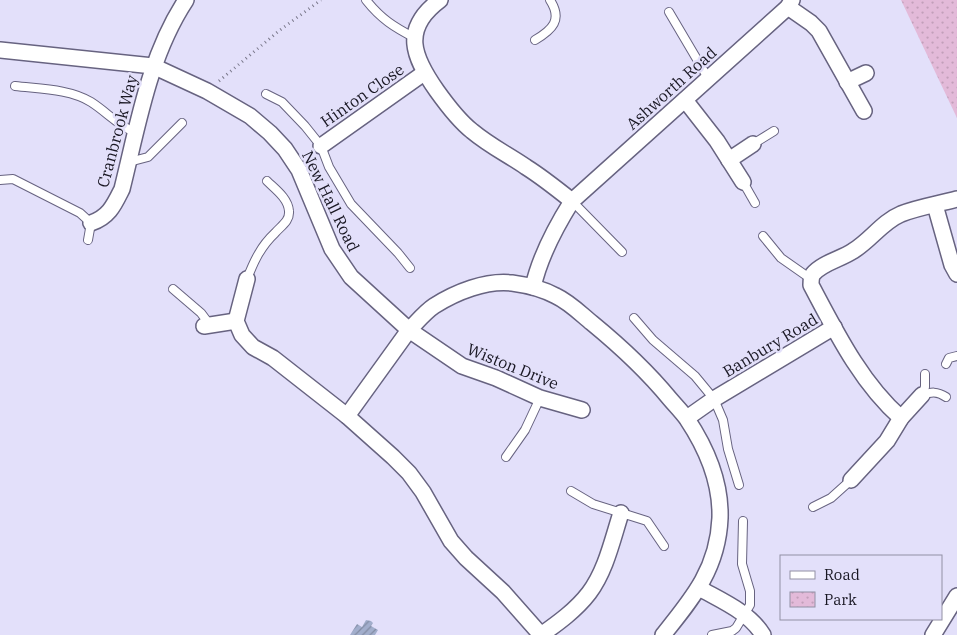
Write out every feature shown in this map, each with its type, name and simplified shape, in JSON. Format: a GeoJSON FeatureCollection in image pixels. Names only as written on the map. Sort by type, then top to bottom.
{"type":"FeatureCollection","features":[{"type":"Feature","properties":{"kind":"street","name":"Cranbrook Way"},"geometry":{"type":"LineString","coordinates":[[91,222],[105,217],[114,206],[122,189],[153,66],[173,20],[186,0]]}},
{"type":"Feature","properties":{"kind":"street"},"geometry":{"type":"LineString","coordinates":[[440,0],[421,17],[415,38],[414,46],[424,72],[449,108],[470,130],[494,149],[542,177],[572,201]]}},
{"type":"Feature","properties":{"kind":"street"},"geometry":{"type":"LineString","coordinates":[[790,3],[818,31],[864,112]]}},
{"type":"Feature","properties":{"kind":"street","name":"Ashworth Road"},"geometry":{"type":"LineString","coordinates":[[533,287],[538,267],[550,240],[572,201],[790,3]]}},
{"type":"Feature","properties":{"kind":"street","name":"New Hall Road"},"geometry":{"type":"LineString","coordinates":[[0,50],[153,66],[207,91],[250,116],[270,132],[285,149],[299,170],[332,248],[351,277],[409,330]]}},
{"type":"Feature","properties":{"kind":"street","name":"Hinton Close"},"geometry":{"type":"LineString","coordinates":[[320,146],[424,72]]}},
{"type":"Feature","properties":{"kind":"street"},"geometry":{"type":"LineString","coordinates":[[848,82],[866,72]]}},
{"type":"Feature","properties":{"kind":"street"},"geometry":{"type":"LineString","coordinates":[[685,100],[743,182]]}},
{"type":"Feature","properties":{"kind":"street"},"geometry":{"type":"LineString","coordinates":[[729,160],[753,144]]}},
{"type":"Feature","properties":{"kind":"street"},"geometry":{"type":"LineString","coordinates":[[811,279],[813,274],[866,242],[887,220],[902,213],[957,199]]}},
{"type":"Feature","properties":{"kind":"street"},"geometry":{"type":"LineString","coordinates":[[935,205],[952,265],[957,274]]}},
{"type":"Feature","properties":{"kind":"street"},"geometry":{"type":"LineString","coordinates":[[247,279],[236,321],[242,335],[253,348],[273,358],[347,416],[409,473],[423,492],[451,541],[466,558],[503,592],[541,635],[588,595],[607,559],[621,513]]}},
{"type":"Feature","properties":{"kind":"street","name":"Banbury Road"},"geometry":{"type":"LineString","coordinates":[[687,418],[714,399],[834,327],[811,285],[811,279]]}},
{"type":"Feature","properties":{"kind":"street"},"geometry":{"type":"LineString","coordinates":[[347,416],[409,330],[432,307],[457,294],[485,284],[511,283],[533,287],[556,296],[604,333],[653,379],[687,418],[700,441],[717,485],[720,520],[712,564],[699,588],[663,635]]}},
{"type":"Feature","properties":{"kind":"street"},"geometry":{"type":"LineString","coordinates":[[207,326],[236,321]]}},
{"type":"Feature","properties":{"kind":"street"},"geometry":{"type":"LineString","coordinates":[[834,327],[876,394],[901,418]]}},
{"type":"Feature","properties":{"kind":"street","name":"Wiston Drive"},"geometry":{"type":"LineString","coordinates":[[409,330],[462,366],[496,378],[540,398],[582,410]]}},
{"type":"Feature","properties":{"kind":"street"},"geometry":{"type":"LineString","coordinates":[[851,480],[887,441],[901,418],[922,395]]}},
{"type":"Feature","properties":{"kind":"street"},"geometry":{"type":"LineString","coordinates":[[699,588],[745,614],[758,625],[764,635]]}},
{"type":"Feature","properties":{"kind":"street"},"geometry":{"type":"LineString","coordinates":[[933,635],[957,596]]}},
{"type":"Feature","properties":{"kind":"lane"},"geometry":{"type":"LineString","coordinates":[[366,0],[376,14],[390,25],[415,38]]}},
{"type":"Feature","properties":{"kind":"lane"},"geometry":{"type":"LineString","coordinates":[[535,40],[548,32],[555,24],[556,14],[550,0]]}},
{"type":"Feature","properties":{"kind":"lane"},"geometry":{"type":"LineString","coordinates":[[669,12],[708,78]]}},
{"type":"Feature","properties":{"kind":"lane"},"geometry":{"type":"LineString","coordinates":[[15,86],[77,95],[90,102],[123,128],[136,133]]}},
{"type":"Feature","properties":{"kind":"lane"},"geometry":{"type":"LineString","coordinates":[[266,94],[282,102],[293,112],[320,146],[329,167],[351,204],[410,268]]}},
{"type":"Feature","properties":{"kind":"lane"},"geometry":{"type":"LineString","coordinates":[[129,162],[148,157],[182,123]]}},
{"type":"Feature","properties":{"kind":"lane"},"geometry":{"type":"LineString","coordinates":[[753,144],[774,131]]}},
{"type":"Feature","properties":{"kind":"lane"},"geometry":{"type":"LineString","coordinates":[[0,180],[13,179],[80,212],[91,222],[88,240]]}},
{"type":"Feature","properties":{"kind":"lane"},"geometry":{"type":"LineString","coordinates":[[247,279],[258,253],[286,222],[290,214],[283,197],[267,181]]}},
{"type":"Feature","properties":{"kind":"lane"},"geometry":{"type":"LineString","coordinates":[[743,182],[755,203]]}},
{"type":"Feature","properties":{"kind":"lane"},"geometry":{"type":"LineString","coordinates":[[572,201],[622,252]]}},
{"type":"Feature","properties":{"kind":"lane"},"geometry":{"type":"LineString","coordinates":[[763,236],[781,258],[811,279]]}},
{"type":"Feature","properties":{"kind":"lane"},"geometry":{"type":"LineString","coordinates":[[173,289],[201,313],[207,326]]}},
{"type":"Feature","properties":{"kind":"lane"},"geometry":{"type":"LineString","coordinates":[[634,318],[653,340],[695,376],[714,399],[723,420],[728,449],[739,485]]}},
{"type":"Feature","properties":{"kind":"lane"},"geometry":{"type":"LineString","coordinates":[[946,364],[949,358],[957,356]]}},
{"type":"Feature","properties":{"kind":"lane"},"geometry":{"type":"LineString","coordinates":[[922,395],[925,387],[925,374]]}},
{"type":"Feature","properties":{"kind":"lane"},"geometry":{"type":"LineString","coordinates":[[922,395],[932,392],[940,393],[946,397]]}},
{"type":"Feature","properties":{"kind":"lane"},"geometry":{"type":"LineString","coordinates":[[506,457],[525,430],[540,398]]}},
{"type":"Feature","properties":{"kind":"lane"},"geometry":{"type":"LineString","coordinates":[[812,507],[831,498],[851,480]]}},
{"type":"Feature","properties":{"kind":"lane"},"geometry":{"type":"LineString","coordinates":[[571,490],[593,504],[647,521],[664,546]]}},
{"type":"Feature","properties":{"kind":"lane"},"geometry":{"type":"LineString","coordinates":[[712,635],[732,631],[736,628],[750,605],[750,591],[742,564],[744,521]]}},
{"type":"Feature","properties":{"kind":"path"},"geometry":{"type":"LineString","coordinates":[[207,91],[280,30],[321,0]]}},
{"type":"Feature","properties":{"kind":"green space"},"geometry":{"type":"Polygon","coordinates":[[[901,0],[957,0],[957,118],[901,0]]]}},
{"type":"Feature","properties":{"kind":"building"},"geometry":{"type":"Polygon","coordinates":[[[366,620],[371,621],[373,623],[371,626],[378,630],[375,635],[350,635],[357,624],[362,627],[366,620]]]}}]}
